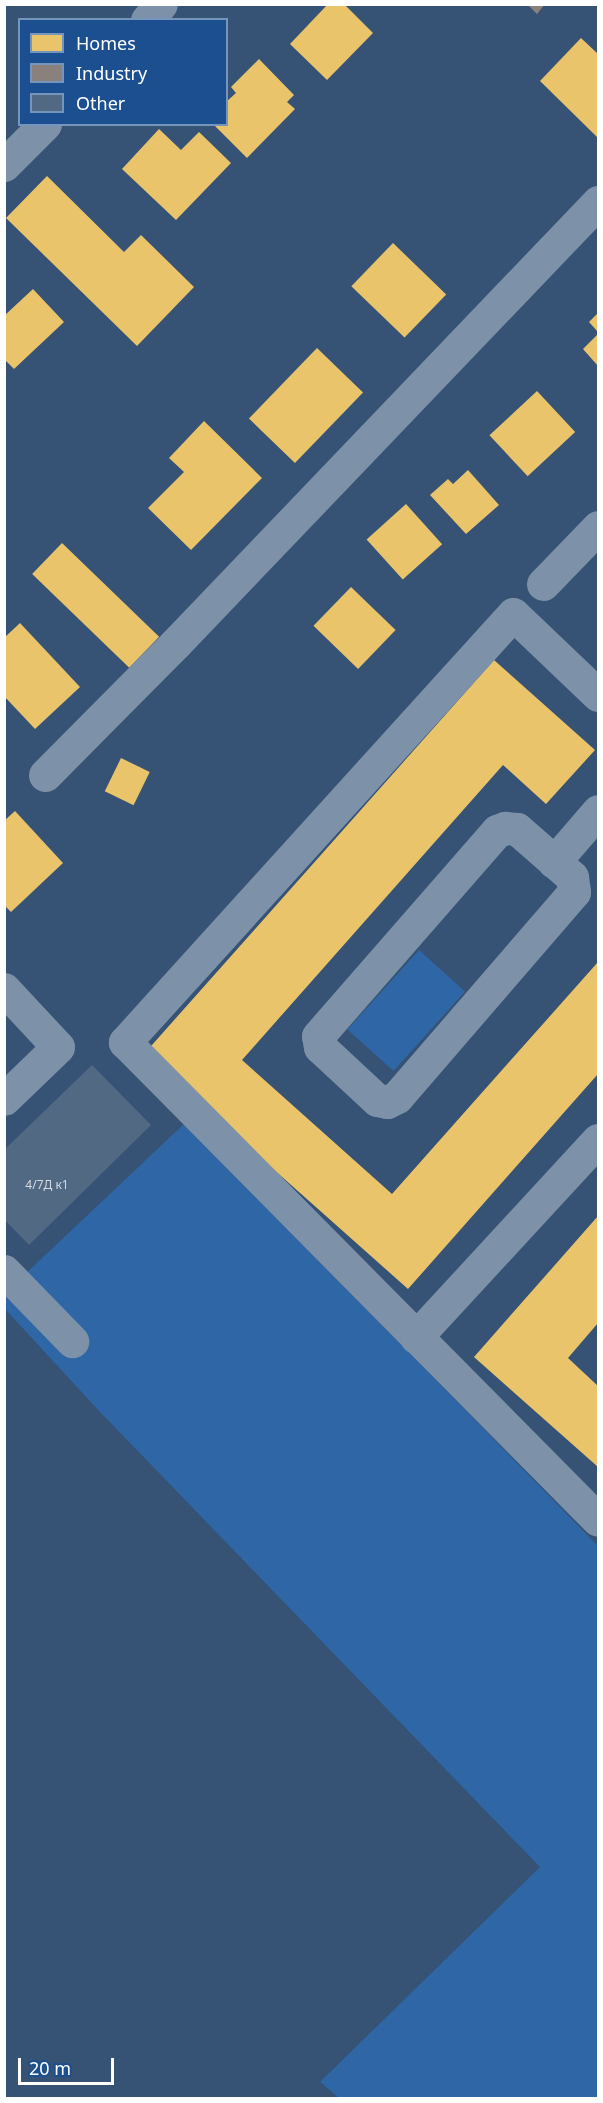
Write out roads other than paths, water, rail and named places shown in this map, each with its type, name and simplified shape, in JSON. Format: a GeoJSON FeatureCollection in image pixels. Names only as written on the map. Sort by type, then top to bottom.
{"type":"FeatureCollection","features":[{"type":"Feature","properties":{"kind":"street"},"geometry":{"type":"LineString","coordinates":[[149,18],[161,4]]}},
{"type":"Feature","properties":{"kind":"street"},"geometry":{"type":"LineString","coordinates":[[4,165],[43,126]]}},
{"type":"Feature","properties":{"kind":"street"},"geometry":{"type":"LineString","coordinates":[[45,775],[175,644],[598,201]]}},
{"type":"Feature","properties":{"kind":"street"},"geometry":{"type":"LineString","coordinates":[[543,584],[598,527]]}},
{"type":"Feature","properties":{"kind":"street"},"geometry":{"type":"LineString","coordinates":[[598,695],[513,614],[125,1042],[598,1520]]}},
{"type":"Feature","properties":{"kind":"street"},"geometry":{"type":"LineString","coordinates":[[554,862],[598,811]]}},
{"type":"Feature","properties":{"kind":"street"},"geometry":{"type":"LineString","coordinates":[[505,828],[517,829],[554,862],[572,877],[574,892],[397,1097],[387,1102],[377,1100],[320,1047],[318,1036],[322,1028],[497,831],[505,828]]}},
{"type":"Feature","properties":{"kind":"street"},"geometry":{"type":"LineString","coordinates":[[4,989],[58,1047],[4,1099]]}},
{"type":"Feature","properties":{"kind":"street"},"geometry":{"type":"LineString","coordinates":[[416,1337],[598,1140]]}},
{"type":"Feature","properties":{"kind":"street"},"geometry":{"type":"LineString","coordinates":[[4,1271],[72,1341]]}}]}
